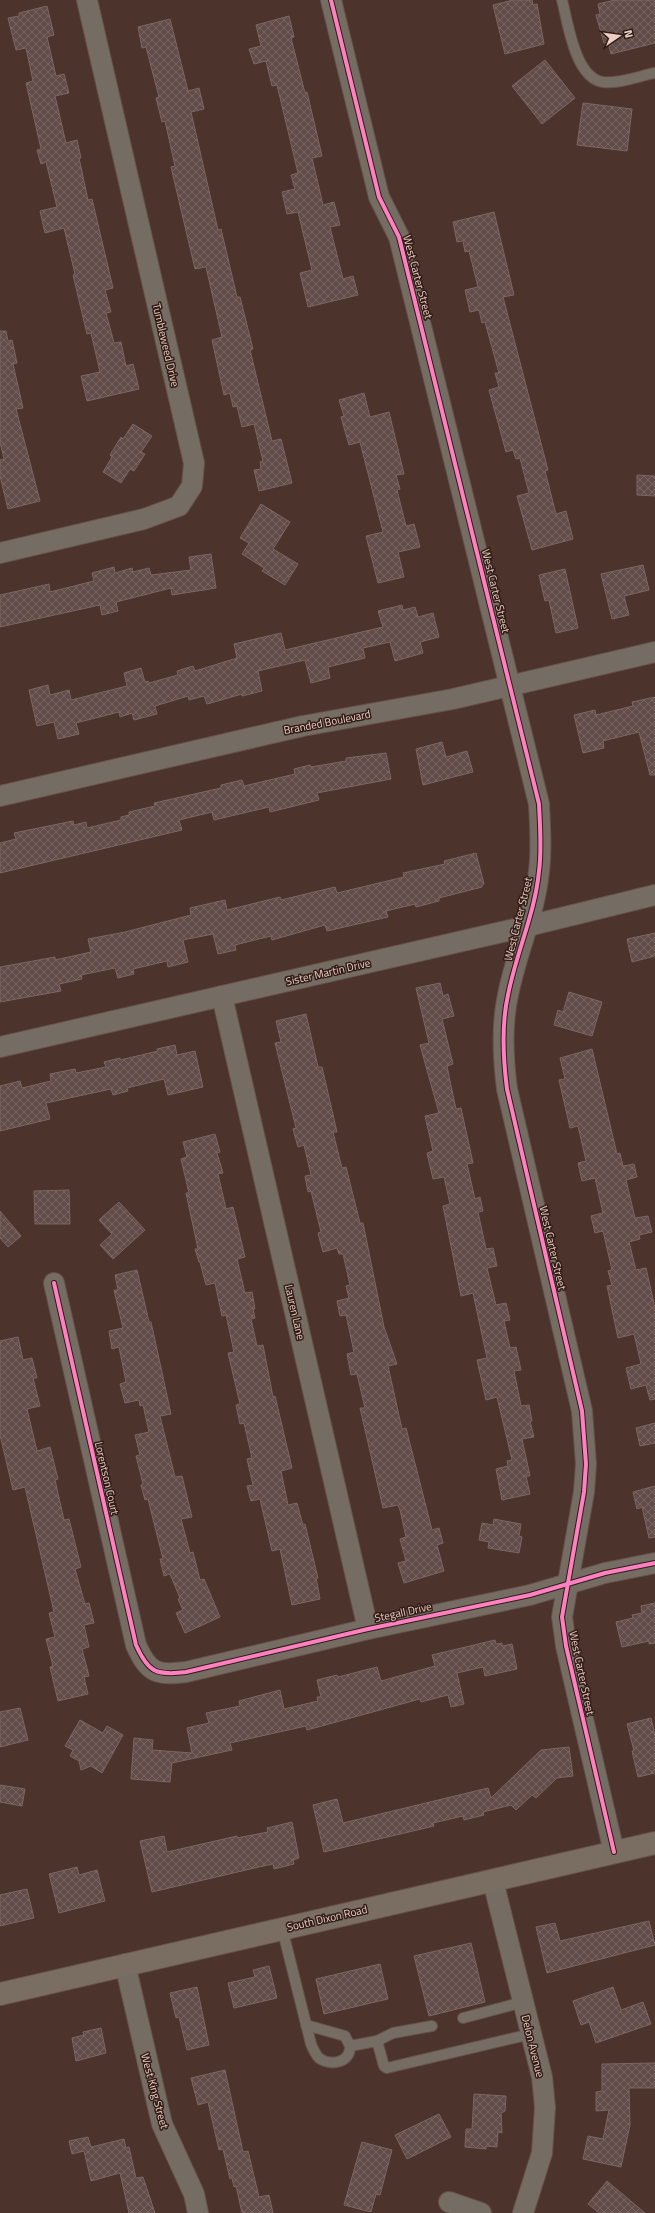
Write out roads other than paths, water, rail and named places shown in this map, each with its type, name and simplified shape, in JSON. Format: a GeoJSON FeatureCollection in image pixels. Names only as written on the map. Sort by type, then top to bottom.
{"type":"FeatureCollection","features":[{"type":"Feature","properties":{"kind":"main road","name":"South Dixon Road"},"geometry":{"type":"LineString","coordinates":[[0,1994],[655,1843]]}},
{"type":"Feature","properties":{"kind":"street","name":"Tumbleweed Drive"},"geometry":{"type":"LineString","coordinates":[[0,553],[144,519],[179,506],[192,486],[194,463],[87,0]]}},
{"type":"Feature","properties":{"kind":"street","name":"West Carter Street"},"geometry":{"type":"LineString","coordinates":[[331,0],[379,197],[399,237],[539,804],[541,842],[539,872],[528,926],[508,995],[503,1058],[507,1089],[582,1411],[586,1464],[584,1492],[562,1618],[566,1646],[614,1852]]}},
{"type":"Feature","properties":{"kind":"street","name":"Branded Boulevard"},"geometry":{"type":"LineString","coordinates":[[0,796],[303,726],[453,699],[655,652]]}},
{"type":"Feature","properties":{"kind":"street","name":"Sister Martin Drive"},"geometry":{"type":"LineString","coordinates":[[0,1047],[528,926],[655,895]]}},
{"type":"Feature","properties":{"kind":"street","name":"Lauren Lane"},"geometry":{"type":"LineString","coordinates":[[222,996],[368,1629]]}},
{"type":"Feature","properties":{"kind":"street","name":"Lorentson Court"},"geometry":{"type":"LineString","coordinates":[[54,1283],[136,1646],[144,1664],[154,1670]]}},
{"type":"Feature","properties":{"kind":"street","name":"Stegall Drive"},"geometry":{"type":"LineString","coordinates":[[154,1670],[172,1674],[186,1672],[368,1629],[530,1595],[568,1583],[655,1563]]}},
{"type":"Feature","properties":{"kind":"street","name":"Delon Avenue"},"geometry":{"type":"LineString","coordinates":[[493,1880],[542,2077],[545,2107],[542,2153],[522,2213]]}},
{"type":"Feature","properties":{"kind":"street","name":"West King Street"},"geometry":{"type":"LineString","coordinates":[[125,1964],[162,2124],[194,2194],[198,2213]]}},
{"type":"Feature","properties":{"kind":"street"},"geometry":{"type":"LineString","coordinates":[[450,2202],[481,2213]]}},
{"type":"Feature","properties":{"kind":"lane"},"geometry":{"type":"LineString","coordinates":[[562,0],[578,61],[591,77],[603,82],[617,81],[655,73]]}},
{"type":"Feature","properties":{"kind":"lane"},"geometry":{"type":"LineString","coordinates":[[282,1928],[306,2025],[317,2056],[326,2061],[338,2062],[348,2056],[350,2046],[345,2036],[306,2025]]}},
{"type":"Feature","properties":{"kind":"lane"},"geometry":{"type":"LineString","coordinates":[[463,2018],[523,2002]]}},
{"type":"Feature","properties":{"kind":"lane"},"geometry":{"type":"LineString","coordinates":[[350,2046],[377,2041],[393,2033],[432,2026]]}},
{"type":"Feature","properties":{"kind":"lane"},"geometry":{"type":"LineString","coordinates":[[377,2041],[384,2066],[387,2068],[531,2034]]}}]}
